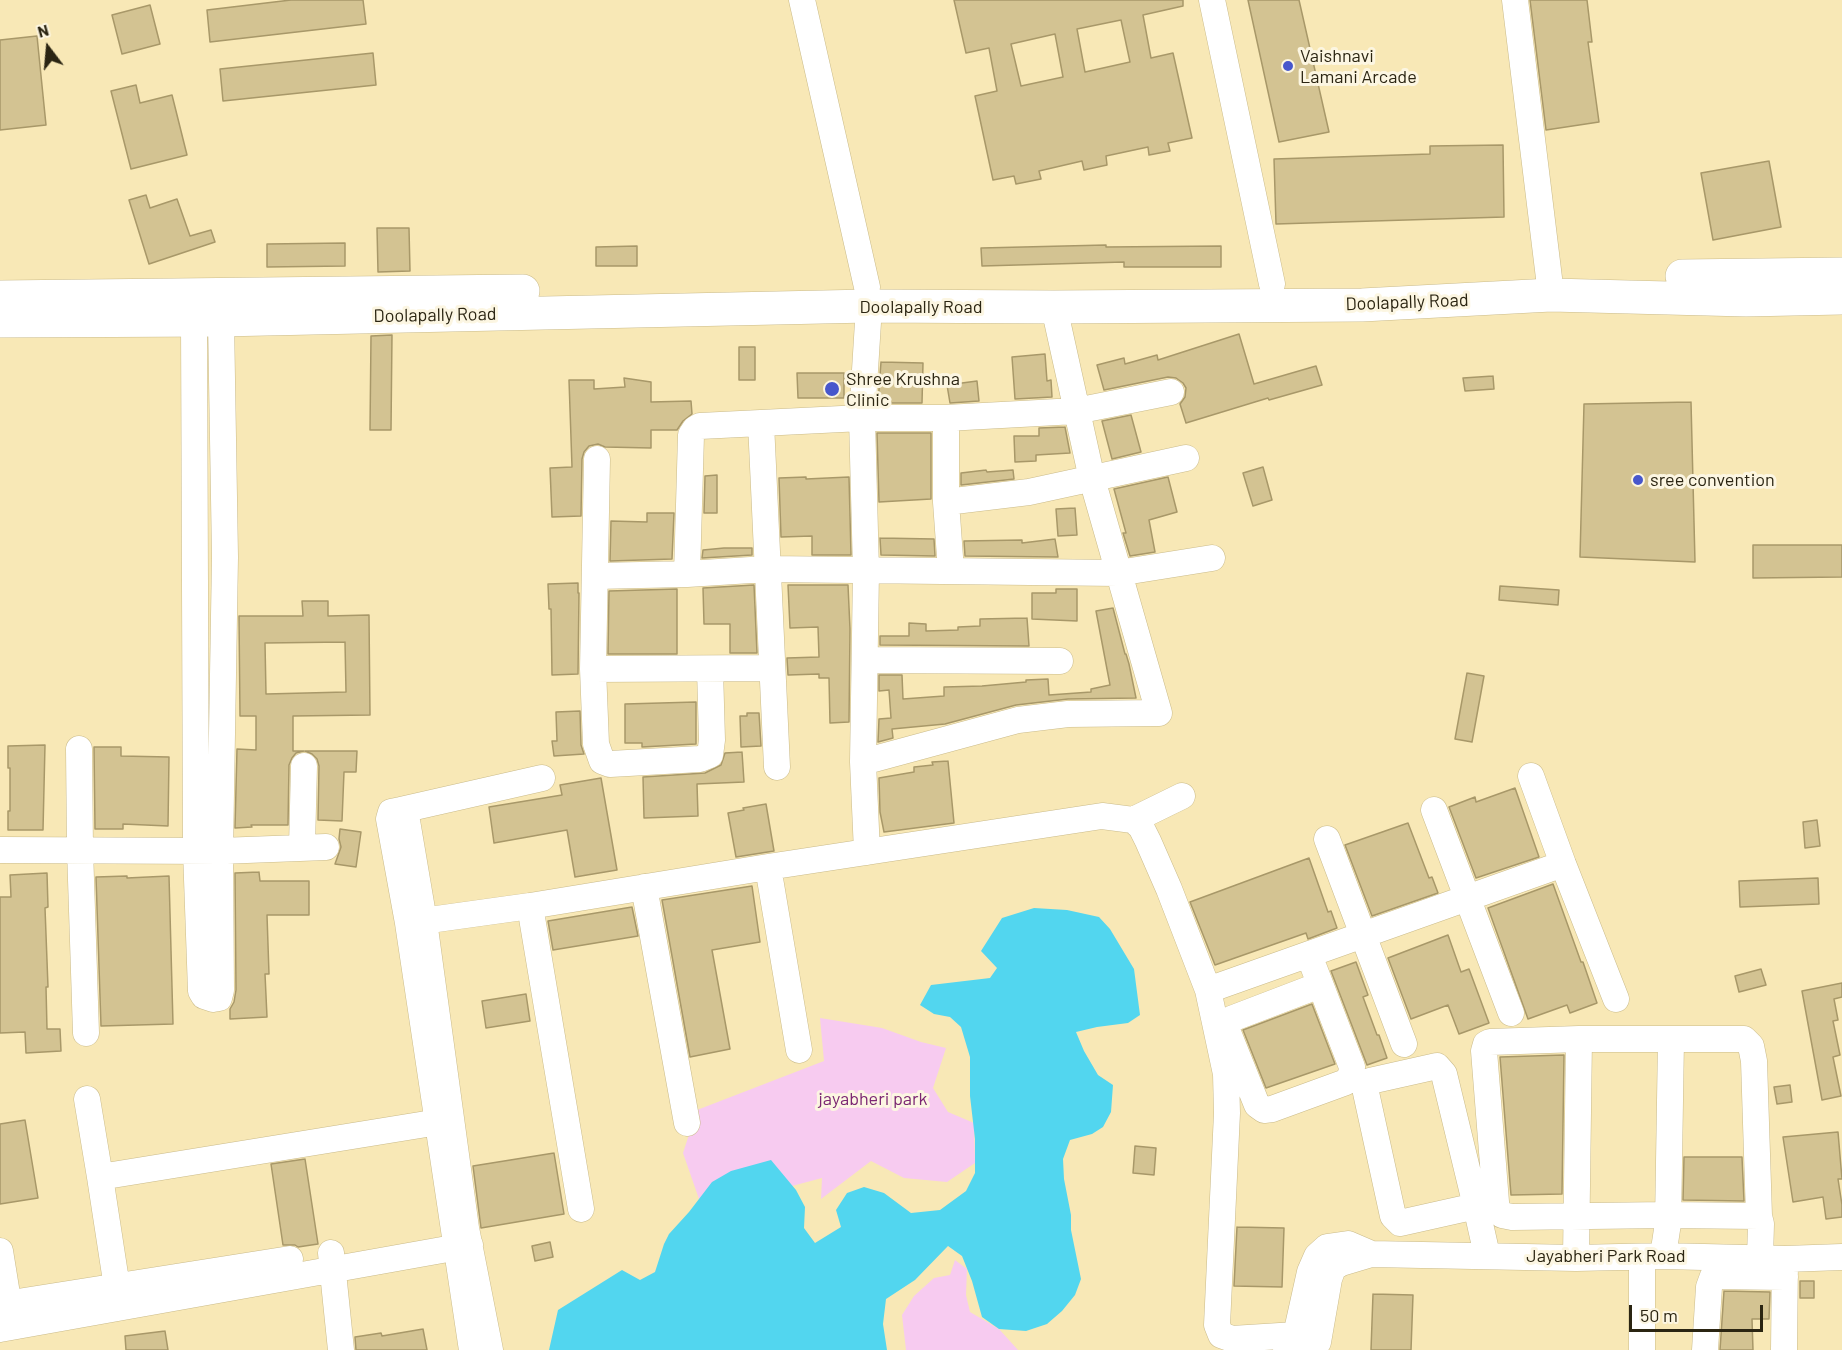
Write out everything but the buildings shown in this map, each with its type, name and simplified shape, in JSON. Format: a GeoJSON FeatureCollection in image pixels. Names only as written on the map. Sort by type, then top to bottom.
{"type":"FeatureCollection","features":[{"type":"Feature","properties":{"kind":"main road","name":"Doolapally Road"},"geometry":{"type":"LineString","coordinates":[[8,309],[208,320],[1272,284],[1842,274]]}},
{"type":"Feature","properties":{"kind":"main road","name":"Doolapally Road"},"geometry":{"type":"LineString","coordinates":[[8,309],[473,291],[746,291],[1054,308],[1362,305],[1551,295],[1746,300],[1842,298]]}},
{"type":"Feature","properties":{"kind":"street"},"geometry":{"type":"LineString","coordinates":[[802,0],[868,296],[862,418],[866,571],[863,762],[867,852]]}},
{"type":"Feature","properties":{"kind":"street"},"geometry":{"type":"LineString","coordinates":[[1212,0],[1272,284]]}},
{"type":"Feature","properties":{"kind":"street"},"geometry":{"type":"LineString","coordinates":[[1515,0],[1549,278]]}},
{"type":"Feature","properties":{"kind":"street"},"geometry":{"type":"LineString","coordinates":[[863,762],[1018,720],[1068,714],[1159,713],[1092,479],[1054,308]]}},
{"type":"Feature","properties":{"kind":"street"},"geometry":{"type":"LineString","coordinates":[[208,320],[224,502],[222,722],[208,851]]}},
{"type":"Feature","properties":{"kind":"street"},"geometry":{"type":"LineString","coordinates":[[208,320],[195,503],[196,721],[208,851]]}},
{"type":"Feature","properties":{"kind":"street"},"geometry":{"type":"LineString","coordinates":[[687,574],[692,432],[700,426],[862,418],[946,418],[1076,411],[1171,392]]}},
{"type":"Feature","properties":{"kind":"street"},"geometry":{"type":"LineString","coordinates":[[946,418],[946,502],[951,571]]}},
{"type":"Feature","properties":{"kind":"street"},"geometry":{"type":"LineString","coordinates":[[761,423],[777,767]]}},
{"type":"Feature","properties":{"kind":"street"},"geometry":{"type":"LineString","coordinates":[[946,502],[1029,492],[1186,458]]}},
{"type":"Feature","properties":{"kind":"street"},"geometry":{"type":"LineString","coordinates":[[597,459],[593,669],[596,744],[602,761],[610,764],[700,759],[710,755],[712,740],[710,669]]}},
{"type":"Feature","properties":{"kind":"street"},"geometry":{"type":"LineString","coordinates":[[195,503],[224,502]]}},
{"type":"Feature","properties":{"kind":"street"},"geometry":{"type":"LineString","coordinates":[[595,576],[767,569],[1119,573],[1212,558]]}},
{"type":"Feature","properties":{"kind":"street"},"geometry":{"type":"LineString","coordinates":[[865,660],[1060,661]]}},
{"type":"Feature","properties":{"kind":"street"},"geometry":{"type":"LineString","coordinates":[[593,669],[771,668]]}},
{"type":"Feature","properties":{"kind":"street"},"geometry":{"type":"LineString","coordinates":[[196,721],[222,722]]}},
{"type":"Feature","properties":{"kind":"street"},"geometry":{"type":"LineString","coordinates":[[79,749],[86,1033]]}},
{"type":"Feature","properties":{"kind":"street"},"geometry":{"type":"LineString","coordinates":[[0,850],[208,851],[314,847],[304,766]]}},
{"type":"Feature","properties":{"kind":"street"},"geometry":{"type":"LineString","coordinates":[[1531,776],[1616,999]]}},
{"type":"Feature","properties":{"kind":"street"},"geometry":{"type":"LineString","coordinates":[[490,1350],[445,1166],[444,1121],[416,922],[389,819],[391,812],[543,778]]}},
{"type":"Feature","properties":{"kind":"street"},"geometry":{"type":"LineString","coordinates":[[416,922],[1102,816],[1133,820],[1182,796]]}},
{"type":"Feature","properties":{"kind":"street"},"geometry":{"type":"LineString","coordinates":[[1434,810],[1511,1013]]}},
{"type":"Feature","properties":{"kind":"street"},"geometry":{"type":"LineString","coordinates":[[1133,820],[1141,827],[1169,889],[1208,990],[1229,1053],[1257,1105],[1264,1110],[1346,1082],[1351,1075],[1352,1067],[1309,955]]}},
{"type":"Feature","properties":{"kind":"street"},"geometry":{"type":"LineString","coordinates":[[1327,839],[1404,1044]]}},
{"type":"Feature","properties":{"kind":"street"},"geometry":{"type":"LineString","coordinates":[[1208,990],[1563,864]]}},
{"type":"Feature","properties":{"kind":"street"},"geometry":{"type":"LineString","coordinates":[[768,867],[799,1050]]}},
{"type":"Feature","properties":{"kind":"street"},"geometry":{"type":"LineString","coordinates":[[644,887],[687,1123]]}},
{"type":"Feature","properties":{"kind":"street"},"geometry":{"type":"LineString","coordinates":[[530,906],[580,1209]]}},
{"type":"Feature","properties":{"kind":"street"},"geometry":{"type":"LineString","coordinates":[[1303,1344],[1232,1339],[1221,1335],[1217,1325],[1227,1113],[1226,1074],[1229,1053],[1227,1024],[1231,1019],[1320,985]]}},
{"type":"Feature","properties":{"kind":"street"},"geometry":{"type":"LineString","coordinates":[[1576,1258],[1579,1039]]}},
{"type":"Feature","properties":{"kind":"street"},"geometry":{"type":"LineString","coordinates":[[1759,1216],[1512,1217],[1502,1215],[1497,1209],[1484,1051],[1486,1044],[1579,1039],[1744,1039],[1751,1046],[1754,1061],[1759,1216],[1777,1265],[1784,1350]]}},
{"type":"Feature","properties":{"kind":"street"},"geometry":{"type":"LineString","coordinates":[[1642,1350],[1652,1257],[1668,1223],[1671,1040]]}},
{"type":"Feature","properties":{"kind":"street"},"geometry":{"type":"LineString","coordinates":[[1476,1206],[1400,1223],[1393,1216],[1365,1088],[1370,1081],[1437,1066],[1444,1074],[1476,1206],[1487,1255]]}},
{"type":"Feature","properties":{"kind":"street"},"geometry":{"type":"LineString","coordinates":[[87,1099],[118,1297]]}},
{"type":"Feature","properties":{"kind":"street"},"geometry":{"type":"LineString","coordinates":[[100,1177],[444,1121]]}},
{"type":"Feature","properties":{"kind":"street"},"geometry":{"type":"LineString","coordinates":[[0,1251],[5,1316],[462,1238]]}},
{"type":"Feature","properties":{"kind":"street"},"geometry":{"type":"LineString","coordinates":[[462,1238],[472,1350]]}},
{"type":"Feature","properties":{"kind":"street","name":"Jayabheri Park Road"},"geometry":{"type":"LineString","coordinates":[[1303,1344],[1310,1272],[1317,1256],[1327,1247],[1348,1244],[1371,1254],[1576,1258],[1652,1257],[1777,1265],[1842,1257]]}},
{"type":"Feature","properties":{"kind":"street"},"geometry":{"type":"LineString","coordinates":[[332,1261],[341,1350]]}},
{"type":"Feature","properties":{"kind":"street"},"geometry":{"type":"LineString","coordinates":[[1705,1350],[1709,1287],[1713,1276],[1777,1265]]}},
{"type":"Feature","properties":{"kind":"green space","name":"jayabheri park"},"geometry":{"type":"Polygon","coordinates":[[[820,1018],[882,1028],[946,1048],[933,1088],[948,1112],[974,1123],[975,1163],[947,1182],[904,1178],[871,1161],[821,1199],[822,1178],[792,1186],[774,1165],[699,1199],[683,1153],[697,1110],[824,1061],[820,1018]]]}},
{"type":"Feature","properties":{"kind":"green space"},"geometry":{"type":"Polygon","coordinates":[[[955,1260],[967,1269],[966,1295],[970,1312],[999,1329],[1018,1350],[906,1350],[902,1315],[914,1296],[934,1278],[950,1275],[955,1260]]]}},
{"type":"Feature","properties":{"kind":"water"},"geometry":{"type":"Polygon","coordinates":[[[1034,908],[1067,910],[1099,917],[1110,929],[1134,969],[1140,1015],[1128,1023],[1076,1032],[1098,1075],[1113,1085],[1111,1112],[1103,1127],[1092,1134],[1070,1140],[1063,1159],[1071,1230],[1081,1279],[1075,1295],[1062,1311],[1047,1324],[1026,1331],[999,1329],[982,1317],[962,1256],[948,1246],[915,1280],[886,1299],[883,1324],[887,1350],[549,1350],[558,1310],[622,1270],[640,1280],[655,1272],[669,1234],[712,1182],[731,1171],[771,1160],[796,1190],[805,1207],[804,1228],[815,1243],[841,1227],[836,1210],[847,1193],[864,1187],[884,1193],[911,1213],[940,1210],[966,1191],[975,1173],[970,1057],[961,1027],[950,1017],[934,1014],[920,1005],[931,985],[990,978],[997,968],[981,951],[1002,918],[1034,908]]]}},
{"type":"Feature","properties":{"kind":"place","name":"Vaishnavi Lamani Arcade"},"geometry":{"type":"Point","coordinates":[1288,66]}},
{"type":"Feature","properties":{"kind":"place","name":"Shree Krushna Clinic"},"geometry":{"type":"Point","coordinates":[832,389]}},
{"type":"Feature","properties":{"kind":"place","name":"sree convention"},"geometry":{"type":"Point","coordinates":[1638,480]}}]}
